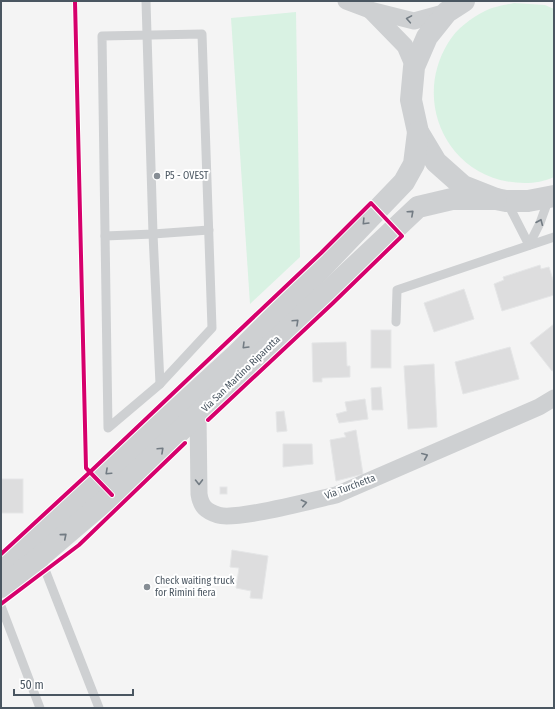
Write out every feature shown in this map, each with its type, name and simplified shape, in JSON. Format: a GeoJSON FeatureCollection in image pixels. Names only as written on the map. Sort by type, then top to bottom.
{"type":"FeatureCollection","features":[{"type":"Feature","properties":{"kind":"street"},"geometry":{"type":"LineString","coordinates":[[346,1],[370,10],[414,21],[456,7]]}},
{"type":"Feature","properties":{"kind":"street"},"geometry":{"type":"LineString","coordinates":[[456,7],[427,37],[414,67],[411,100],[418,132],[436,162],[463,186],[501,200]]}},
{"type":"Feature","properties":{"kind":"street"},"geometry":{"type":"LineString","coordinates":[[370,10],[405,46],[414,67]]}},
{"type":"Feature","properties":{"kind":"street","name":"Via San Martino Riparotta"},"geometry":{"type":"LineString","coordinates":[[1,587],[20,554],[238,353],[404,182],[414,164],[418,132]]}},
{"type":"Feature","properties":{"kind":"street","name":"Via San Martino Riparotta"},"geometry":{"type":"LineString","coordinates":[[1,565],[112,495],[418,207],[452,199],[528,202],[552,197]]}},
{"type":"Feature","properties":{"kind":"street","name":"Via Turchetta"},"geometry":{"type":"LineString","coordinates":[[198,415],[200,503],[205,509],[219,516],[236,516],[336,495],[539,407],[554,398]]}},
{"type":"Feature","properties":{"kind":"lane"},"geometry":{"type":"LineString","coordinates":[[146,1],[153,234],[160,384]]}},
{"type":"Feature","properties":{"kind":"lane"},"geometry":{"type":"LineString","coordinates":[[202,34],[209,230],[212,328],[160,384],[108,428],[102,36],[202,34]]}},
{"type":"Feature","properties":{"kind":"lane"},"geometry":{"type":"LineString","coordinates":[[529,245],[552,197]]}},
{"type":"Feature","properties":{"kind":"lane"},"geometry":{"type":"LineString","coordinates":[[501,200],[529,245]]}},
{"type":"Feature","properties":{"kind":"lane"},"geometry":{"type":"LineString","coordinates":[[105,236],[209,230]]}},
{"type":"Feature","properties":{"kind":"lane"},"geometry":{"type":"LineString","coordinates":[[396,322],[397,290],[554,237]]}},
{"type":"Feature","properties":{"kind":"lane"},"geometry":{"type":"LineString","coordinates":[[20,554],[99,708]]}},
{"type":"Feature","properties":{"kind":"lane"},"geometry":{"type":"LineString","coordinates":[[1,606],[40,708]]}},
{"type":"Feature","properties":{"kind":"green space"},"geometry":{"type":"Polygon","coordinates":[[[514,3],[545,5],[554,9],[554,177],[534,183],[520,183],[500,180],[479,171],[462,159],[449,143],[440,125],[435,105],[434,84],[439,63],[451,38],[464,24],[485,11],[514,3]]]}},
{"type":"Feature","properties":{"kind":"green space"},"geometry":{"type":"Polygon","coordinates":[[[296,12],[300,257],[250,304],[231,18],[296,12]]]}},
{"type":"Feature","properties":{"kind":"building"},"geometry":{"type":"Polygon","coordinates":[[[540,265],[541,269],[549,267],[554,283],[554,295],[502,311],[494,284],[504,280],[503,277],[540,265]]]}},
{"type":"Feature","properties":{"kind":"building"},"geometry":{"type":"Polygon","coordinates":[[[464,289],[474,319],[434,332],[424,303],[464,289]]]}},
{"type":"Feature","properties":{"kind":"building"},"geometry":{"type":"Polygon","coordinates":[[[554,324],[554,370],[552,371],[530,343],[554,324]]]}},
{"type":"Feature","properties":{"kind":"building"},"geometry":{"type":"Polygon","coordinates":[[[371,330],[391,330],[391,368],[371,368],[371,330]]]}},
{"type":"Feature","properties":{"kind":"building"},"geometry":{"type":"Polygon","coordinates":[[[346,342],[347,366],[350,366],[350,377],[322,378],[322,382],[313,382],[312,343],[346,342]]]}},
{"type":"Feature","properties":{"kind":"building"},"geometry":{"type":"Polygon","coordinates":[[[510,347],[519,379],[463,394],[455,362],[510,347]]]}},
{"type":"Feature","properties":{"kind":"building"},"geometry":{"type":"Polygon","coordinates":[[[434,364],[437,427],[408,429],[404,366],[434,364]]]}},
{"type":"Feature","properties":{"kind":"building"},"geometry":{"type":"Polygon","coordinates":[[[381,387],[383,410],[372,410],[371,388],[381,387]]]}},
{"type":"Feature","properties":{"kind":"building"},"geometry":{"type":"Polygon","coordinates":[[[365,399],[368,419],[339,423],[336,414],[347,411],[345,402],[365,399]]]}},
{"type":"Feature","properties":{"kind":"building"},"geometry":{"type":"Polygon","coordinates":[[[284,411],[287,431],[277,432],[276,412],[284,411]]]}},
{"type":"Feature","properties":{"kind":"building"},"geometry":{"type":"Polygon","coordinates":[[[356,430],[363,474],[336,481],[330,440],[346,437],[344,433],[356,430]]]}},
{"type":"Feature","properties":{"kind":"building"},"geometry":{"type":"Polygon","coordinates":[[[283,444],[312,444],[313,464],[283,467],[283,444]]]}},
{"type":"Feature","properties":{"kind":"building"},"geometry":{"type":"Polygon","coordinates":[[[1,479],[23,479],[23,513],[1,513],[1,479]]]}},
{"type":"Feature","properties":{"kind":"building"},"geometry":{"type":"Polygon","coordinates":[[[220,487],[227,487],[227,494],[220,494],[220,487]]]}},
{"type":"Feature","properties":{"kind":"building"},"geometry":{"type":"Polygon","coordinates":[[[232,550],[268,556],[262,599],[250,598],[251,591],[236,588],[239,568],[230,567],[232,550]]]}},
{"type":"Feature","properties":{"kind":"cycle path"},"geometry":{"type":"LineString","coordinates":[[75,1],[86,468],[112,495]]}},
{"type":"Feature","properties":{"kind":"cycle path"},"geometry":{"type":"LineString","coordinates":[[1,554],[90,472],[321,253],[371,203],[402,236],[208,420]]}},
{"type":"Feature","properties":{"kind":"cycle path"},"geometry":{"type":"LineString","coordinates":[[1,604],[79,545],[185,443]]}},
{"type":"Feature","properties":{"kind":"place","name":"P5 - OVEST"},"geometry":{"type":"Point","coordinates":[157,176]}},
{"type":"Feature","properties":{"kind":"place","name":"Check waiting truck for Rimini fiera"},"geometry":{"type":"Point","coordinates":[147,587]}}]}
